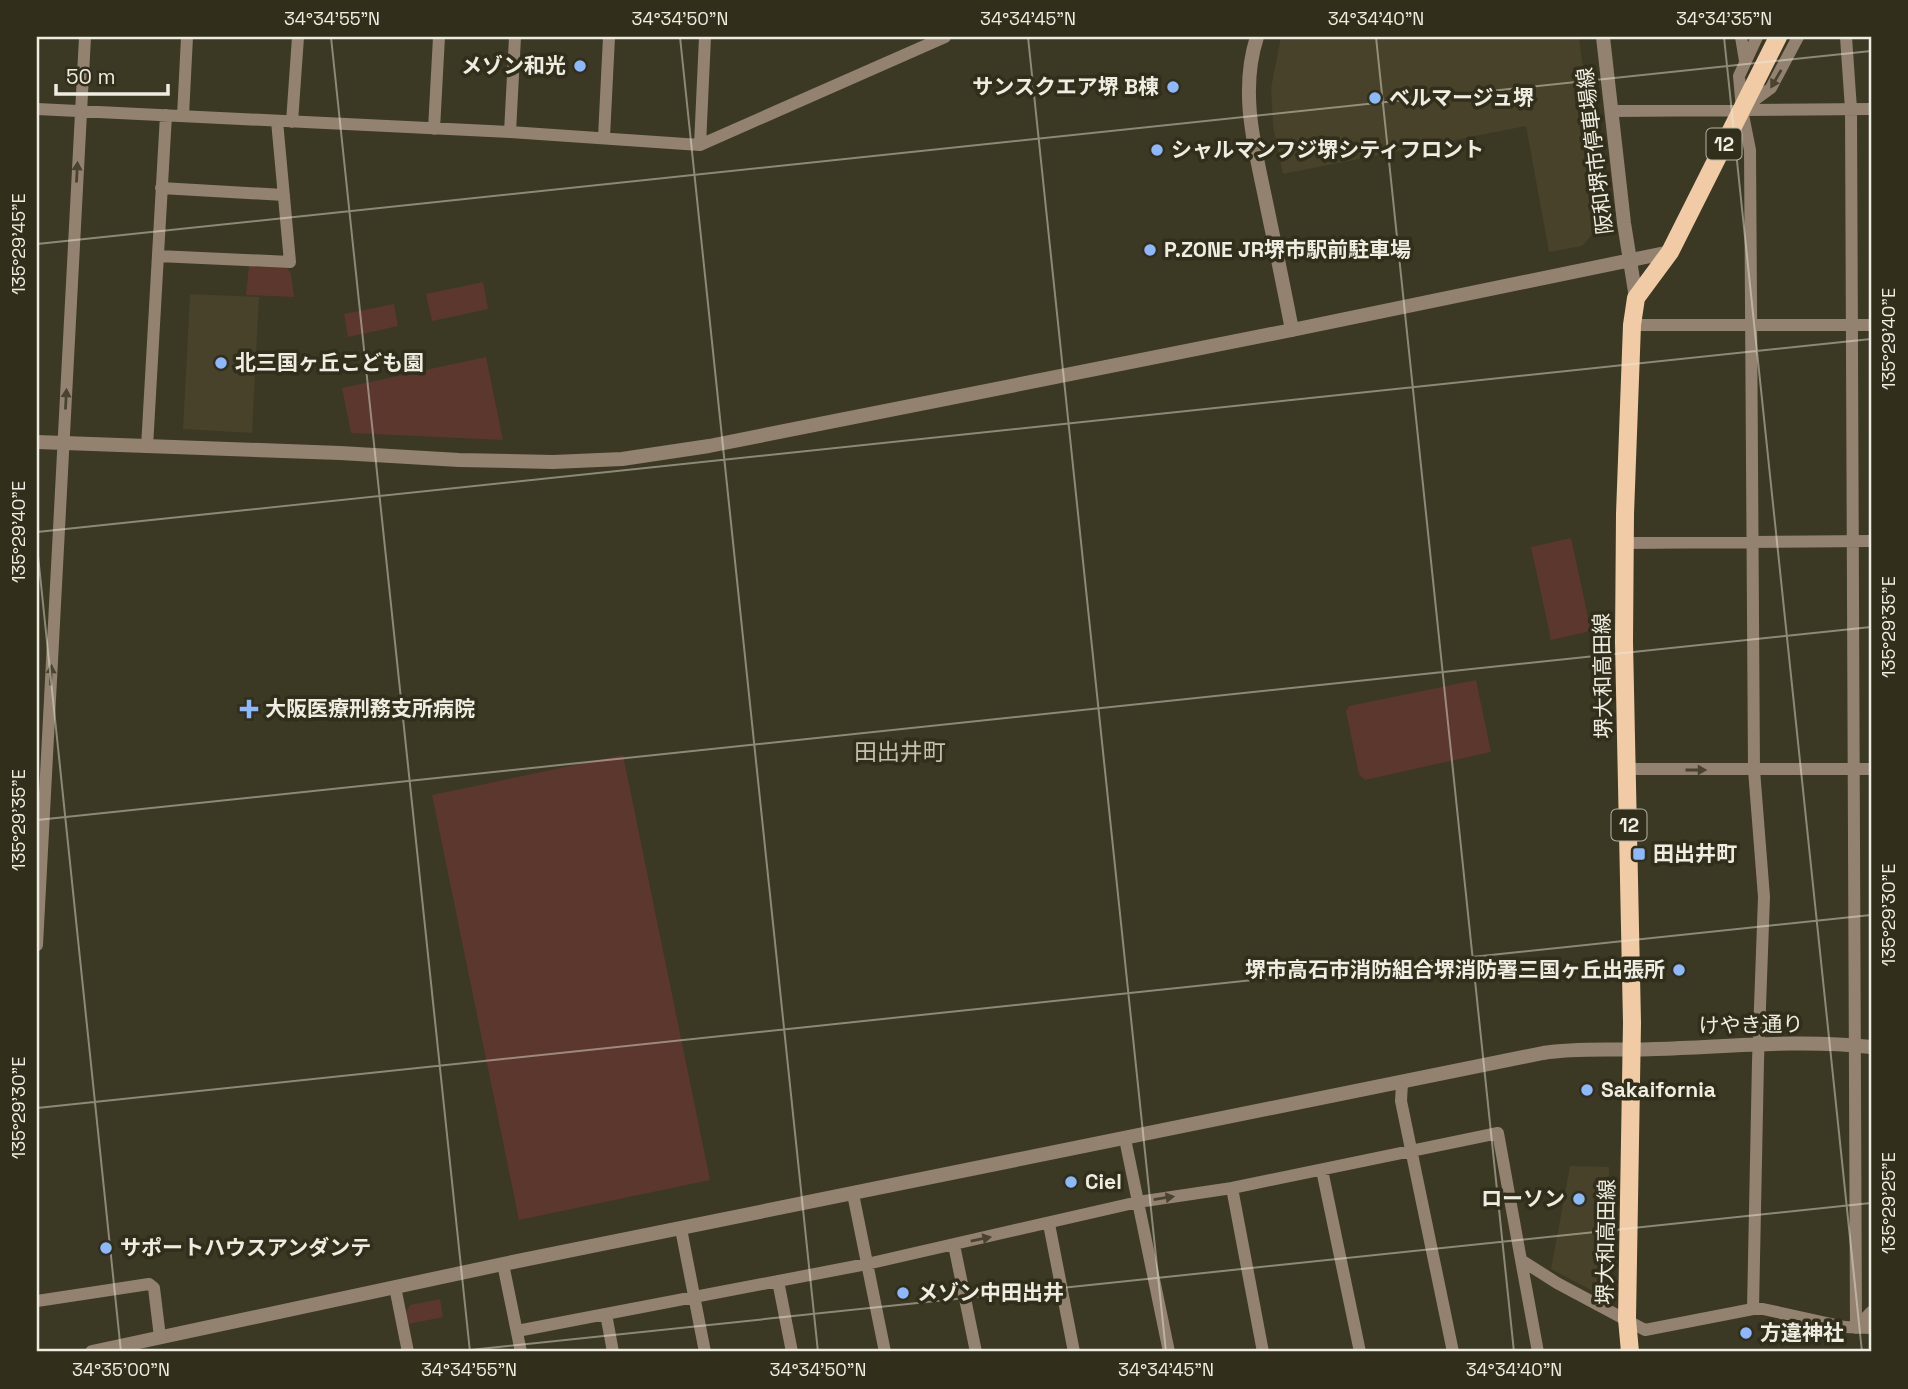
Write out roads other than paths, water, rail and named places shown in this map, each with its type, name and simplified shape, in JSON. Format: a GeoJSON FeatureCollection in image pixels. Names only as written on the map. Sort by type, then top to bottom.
{"type":"FeatureCollection","features":[{"type":"Feature","properties":{"kind":"main road","name":"堺大和高田線"},"geometry":{"type":"LineString","coordinates":[[1630,1352],[1627,1319],[1632,1049],[1624,642],[1632,325],[1636,298],[1670,252],[1777,37]]}},
{"type":"Feature","properties":{"kind":"street"},"geometry":{"type":"LineString","coordinates":[[37,945],[42,743],[64,444],[85,37]]}},
{"type":"Feature","properties":{"kind":"street"},"geometry":{"type":"LineString","coordinates":[[183,116],[187,37]]}},
{"type":"Feature","properties":{"kind":"street"},"geometry":{"type":"LineString","coordinates":[[292,122],[298,37]]}},
{"type":"Feature","properties":{"kind":"street"},"geometry":{"type":"LineString","coordinates":[[434,129],[439,37]]}},
{"type":"Feature","properties":{"kind":"street"},"geometry":{"type":"LineString","coordinates":[[510,132],[515,37]]}},
{"type":"Feature","properties":{"kind":"street"},"geometry":{"type":"LineString","coordinates":[[604,137],[609,37]]}},
{"type":"Feature","properties":{"kind":"street"},"geometry":{"type":"LineString","coordinates":[[700,145],[705,37]]}},
{"type":"Feature","properties":{"kind":"street"},"geometry":{"type":"LineString","coordinates":[[37,109],[604,137],[700,145],[944,37]]}},
{"type":"Feature","properties":{"kind":"street"},"geometry":{"type":"LineString","coordinates":[[1257,37],[1248,90],[1252,130],[1292,330]]}},
{"type":"Feature","properties":{"kind":"street","name":"阪和堺市停車場線"},"geometry":{"type":"LineString","coordinates":[[1603,37],[1624,223],[1636,298]]}},
{"type":"Feature","properties":{"kind":"street"},"geometry":{"type":"LineString","coordinates":[[1741,37],[1745,61]]}},
{"type":"Feature","properties":{"kind":"street"},"geometry":{"type":"LineString","coordinates":[[1753,1309],[1764,897],[1754,770],[1750,149],[1739,76],[1757,37]]}},
{"type":"Feature","properties":{"kind":"street"},"geometry":{"type":"LineString","coordinates":[[1742,110],[1771,88],[1798,37]]}},
{"type":"Feature","properties":{"kind":"street"},"geometry":{"type":"LineString","coordinates":[[1846,37],[1851,109],[1856,1328]]}},
{"type":"Feature","properties":{"kind":"street"},"geometry":{"type":"LineString","coordinates":[[1612,111],[1871,109]]}},
{"type":"Feature","properties":{"kind":"street"},"geometry":{"type":"LineString","coordinates":[[147,447],[166,115]]}},
{"type":"Feature","properties":{"kind":"street"},"geometry":{"type":"LineString","coordinates":[[158,256],[290,262],[277,121]]}},
{"type":"Feature","properties":{"kind":"street"},"geometry":{"type":"LineString","coordinates":[[161,188],[284,195]]}},
{"type":"Feature","properties":{"kind":"street"},"geometry":{"type":"LineString","coordinates":[[37,442],[473,460],[553,462],[622,458],[709,446],[1670,252]]}},
{"type":"Feature","properties":{"kind":"street"},"geometry":{"type":"LineString","coordinates":[[1632,325],[1871,325]]}},
{"type":"Feature","properties":{"kind":"street"},"geometry":{"type":"LineString","coordinates":[[1625,543],[1871,541]]}},
{"type":"Feature","properties":{"kind":"street"},"geometry":{"type":"LineString","coordinates":[[1628,769],[1871,769]]}},
{"type":"Feature","properties":{"kind":"street","name":"けやき通り"},"geometry":{"type":"LineString","coordinates":[[92,1352],[126,1348],[160,1337],[503,1264],[1569,1049],[1759,1045],[1871,1047]]}},
{"type":"Feature","properties":{"kind":"street"},"geometry":{"type":"LineString","coordinates":[[1402,1083],[1401,1101],[1453,1352]]}},
{"type":"Feature","properties":{"kind":"street"},"geometry":{"type":"LineString","coordinates":[[517,1331],[867,1264],[1138,1202],[1232,1188],[1498,1133],[1538,1352]]}},
{"type":"Feature","properties":{"kind":"street"},"geometry":{"type":"LineString","coordinates":[[1125,1139],[1169,1352]]}},
{"type":"Feature","properties":{"kind":"street"},"geometry":{"type":"LineString","coordinates":[[1321,1170],[1360,1352]]}},
{"type":"Feature","properties":{"kind":"street"},"geometry":{"type":"LineString","coordinates":[[1232,1188],[1263,1352]]}},
{"type":"Feature","properties":{"kind":"street"},"geometry":{"type":"LineString","coordinates":[[853,1194],[885,1352]]}},
{"type":"Feature","properties":{"kind":"street"},"geometry":{"type":"LineString","coordinates":[[1049,1224],[1074,1352]]}},
{"type":"Feature","properties":{"kind":"street"},"geometry":{"type":"LineString","coordinates":[[681,1229],[705,1352]]}},
{"type":"Feature","properties":{"kind":"street"},"geometry":{"type":"LineString","coordinates":[[954,1245],[976,1352]]}},
{"type":"Feature","properties":{"kind":"street"},"geometry":{"type":"LineString","coordinates":[[1521,1260],[1645,1330],[1753,1309],[1856,1328],[1871,1328]]}},
{"type":"Feature","properties":{"kind":"street"},"geometry":{"type":"LineString","coordinates":[[503,1264],[521,1352]]}},
{"type":"Feature","properties":{"kind":"street"},"geometry":{"type":"LineString","coordinates":[[778,1281],[792,1352]]}},
{"type":"Feature","properties":{"kind":"street"},"geometry":{"type":"LineString","coordinates":[[37,1301],[149,1284],[154,1288],[160,1337]]}},
{"type":"Feature","properties":{"kind":"street"},"geometry":{"type":"LineString","coordinates":[[395,1287],[408,1352]]}},
{"type":"Feature","properties":{"kind":"street"},"geometry":{"type":"LineString","coordinates":[[1856,1328],[1871,1312]]}},
{"type":"Feature","properties":{"kind":"street"},"geometry":{"type":"LineString","coordinates":[[606,1314],[613,1352]]}},
{"type":"Feature","properties":{"kind":"place","name":"メゾン和光"},"geometry":{"type":"Point","coordinates":[580,66]}},
{"type":"Feature","properties":{"kind":"place","name":"サンスクエア堺 B棟"},"geometry":{"type":"Point","coordinates":[1173,87]}},
{"type":"Feature","properties":{"kind":"place","name":"ベルマージュ堺"},"geometry":{"type":"Point","coordinates":[1375,98]}},
{"type":"Feature","properties":{"kind":"place","name":"シャルマンフジ堺シティフロント"},"geometry":{"type":"Point","coordinates":[1157,150]}},
{"type":"Feature","properties":{"kind":"place","name":"P.ZONE JR堺市駅前駐車場"},"geometry":{"type":"Point","coordinates":[1150,250]}},
{"type":"Feature","properties":{"kind":"place","name":"北三国ヶ丘こども園"},"geometry":{"type":"Point","coordinates":[221,363]}},
{"type":"Feature","properties":{"kind":"place","name":"大阪医療刑務支所病院"},"geometry":{"type":"Point","coordinates":[249,709]}},
{"type":"Feature","properties":{"kind":"place","name":"田出井町"},"geometry":{"type":"Point","coordinates":[1639,854]}},
{"type":"Feature","properties":{"kind":"place","name":"堺市高石市消防組合堺消防署三国ヶ丘出張所"},"geometry":{"type":"Point","coordinates":[1679,970]}},
{"type":"Feature","properties":{"kind":"place","name":"Sakaifornia"},"geometry":{"type":"Point","coordinates":[1587,1090]}},
{"type":"Feature","properties":{"kind":"place","name":"Ciel"},"geometry":{"type":"Point","coordinates":[1071,1182]}},
{"type":"Feature","properties":{"kind":"place","name":"ローソン"},"geometry":{"type":"Point","coordinates":[1579,1199]}},
{"type":"Feature","properties":{"kind":"place","name":"サポートハウスアンダンテ"},"geometry":{"type":"Point","coordinates":[106,1248]}},
{"type":"Feature","properties":{"kind":"place","name":"メゾン中田出井"},"geometry":{"type":"Point","coordinates":[903,1293]}},
{"type":"Feature","properties":{"kind":"place","name":"方違神社"},"geometry":{"type":"Point","coordinates":[1746,1333]}},
{"type":"Feature","properties":{"kind":"district","name":"田出井町"},"geometry":{"type":"Point","coordinates":[900,752]}}]}
